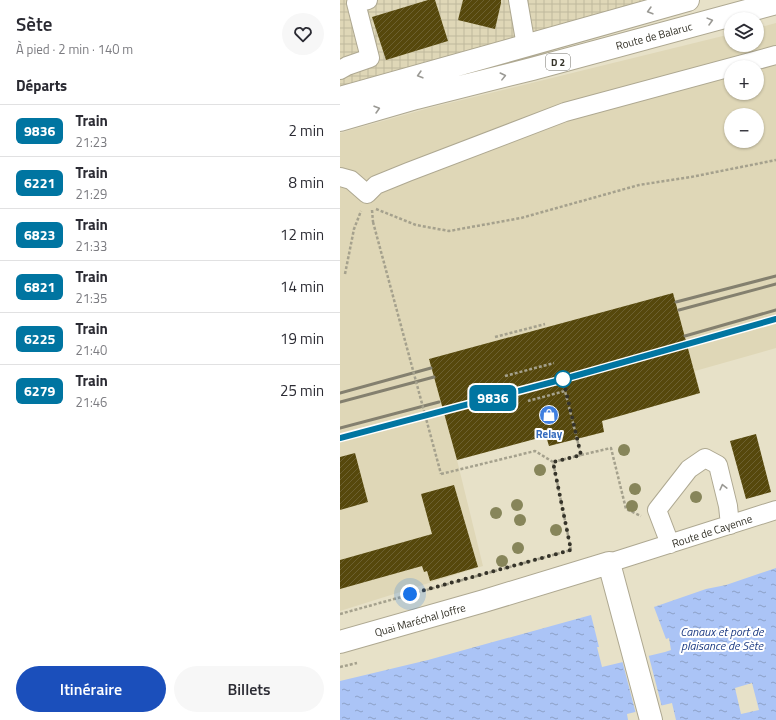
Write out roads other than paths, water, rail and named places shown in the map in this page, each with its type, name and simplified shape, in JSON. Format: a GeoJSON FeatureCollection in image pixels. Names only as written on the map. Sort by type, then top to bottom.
{"type":"FeatureCollection","features":[{"type":"Feature","properties":{"kind":"main road","name":"D 2"},"geometry":{"type":"LineString","coordinates":[[342,94],[526,46],[688,0]]}},
{"type":"Feature","properties":{"kind":"main road","name":"Route de Balaruc"},"geometry":{"type":"LineString","coordinates":[[340,120],[416,98],[532,69],[776,3]]}},
{"type":"Feature","properties":{"kind":"main road","name":"D 2"},"geometry":{"type":"LineString","coordinates":[[526,46],[532,69]]}},
{"type":"Feature","properties":{"kind":"main road","name":"Quai Maréchal Joffre"},"geometry":{"type":"LineString","coordinates":[[345,637],[484,601],[609,563]]}},
{"type":"Feature","properties":{"kind":"main road"},"geometry":{"type":"LineString","coordinates":[[609,563],[651,720]]}},
{"type":"Feature","properties":{"kind":"street"},"geometry":{"type":"LineString","coordinates":[[340,70],[370,58],[356,3],[368,0]]}},
{"type":"Feature","properties":{"kind":"street"},"geometry":{"type":"LineString","coordinates":[[518,0],[526,46]]}},
{"type":"Feature","properties":{"kind":"street"},"geometry":{"type":"LineString","coordinates":[[340,177],[351,180],[367,194],[376,185],[565,112],[776,55]]}},
{"type":"Feature","properties":{"kind":"street"},"geometry":{"type":"LineString","coordinates":[[670,544],[657,510],[689,469],[705,458],[718,465],[728,506],[730,525]]}},
{"type":"Feature","properties":{"kind":"street","name":"Route de Cayenne"},"geometry":{"type":"LineString","coordinates":[[609,563],[776,510]]}},
{"type":"Feature","properties":{"kind":"street","name":"Quai Maréchal Joffre"},"geometry":{"type":"LineString","coordinates":[[340,654],[345,637]]}},
{"type":"Feature","properties":{"kind":"water","name":"Canaux et port de plaisance de Sète"},"geometry":{"type":"Polygon","coordinates":[[[776,568],[776,720],[676,720],[672,703],[627,714],[628,720],[340,720],[340,681],[428,660],[591,615],[599,647],[597,647],[602,667],[671,650],[669,638],[666,639],[654,607],[706,589],[726,585],[776,568]],[[752,683],[735,688],[741,714],[759,710],[752,683]]]}},
{"type":"Feature","properties":{"kind":"railway"},"geometry":{"type":"LineString","coordinates":[[676,302],[776,276]]}},
{"type":"Feature","properties":{"kind":"railway"},"geometry":{"type":"LineString","coordinates":[[679,310],[776,284]]}},
{"type":"Feature","properties":{"kind":"railway"},"geometry":{"type":"LineString","coordinates":[[685,336],[776,310]]}},
{"type":"Feature","properties":{"kind":"railway"},"geometry":{"type":"LineString","coordinates":[[687,344],[776,319]]}},
{"type":"Feature","properties":{"kind":"railway"},"geometry":{"type":"LineString","coordinates":[[340,393],[431,368]]}},
{"type":"Feature","properties":{"kind":"railway"},"geometry":{"type":"LineString","coordinates":[[340,402],[434,377]]}},
{"type":"Feature","properties":{"kind":"railway"},"geometry":{"type":"LineString","coordinates":[[340,428],[439,402]]}},
{"type":"Feature","properties":{"kind":"railway"},"geometry":{"type":"LineString","coordinates":[[340,438],[444,411]]}},
{"type":"Feature","properties":{"kind":"train","name":"9836"},"geometry":{"type":"LineString","coordinates":[[340,438],[564,379],[776,319]]}},
{"type":"Feature","properties":{"kind":"place","name":"Relay"},"geometry":{"type":"Point","coordinates":[549,415]}}]}
